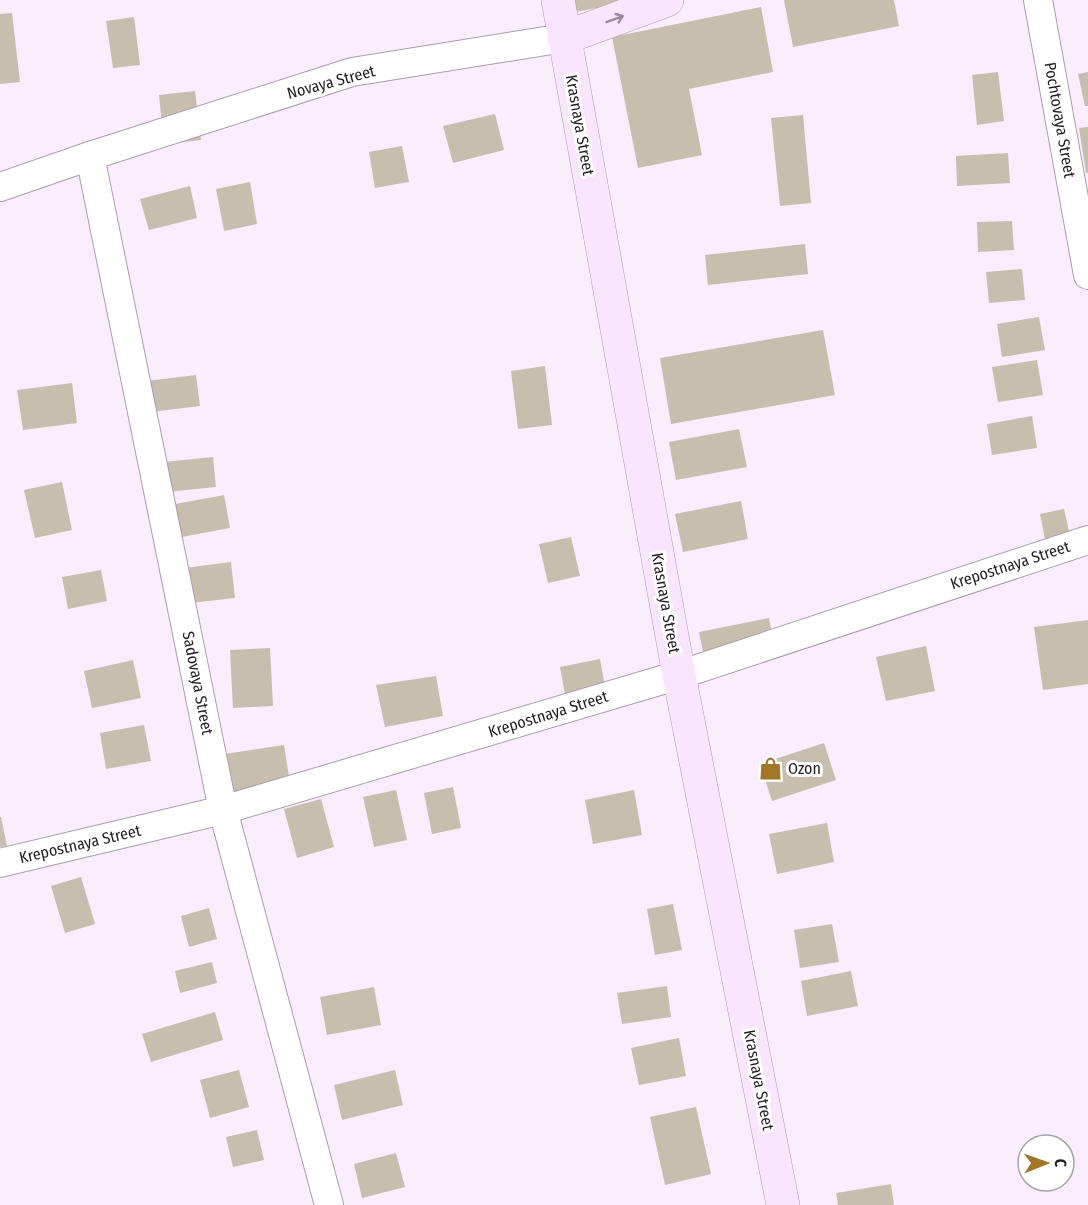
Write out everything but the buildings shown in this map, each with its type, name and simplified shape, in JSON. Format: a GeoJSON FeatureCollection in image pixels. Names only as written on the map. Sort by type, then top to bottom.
{"type":"FeatureCollection","features":[{"type":"Feature","properties":{"kind":"street","name":"Krasnaya Street"},"geometry":{"type":"LineString","coordinates":[[558,0],[679,675],[783,1205]]}},
{"type":"Feature","properties":{"kind":"street","name":"Novaya Street"},"geometry":{"type":"LineString","coordinates":[[0,186],[352,72],[564,38],[667,0]]}},
{"type":"Feature","properties":{"kind":"street","name":"Pochtovaya Street"},"geometry":{"type":"LineString","coordinates":[[1038,0],[1088,275]]}},
{"type":"Feature","properties":{"kind":"street","name":"Sadovaya Street"},"geometry":{"type":"LineString","coordinates":[[90,156],[224,810],[329,1205]]}},
{"type":"Feature","properties":{"kind":"street","name":"Krepostnaya Street"},"geometry":{"type":"LineString","coordinates":[[0,863],[224,810],[679,675],[1088,540]]}},
{"type":"Feature","properties":{"kind":"place","name":"Ozon"},"geometry":{"type":"Point","coordinates":[770,768]}}]}
